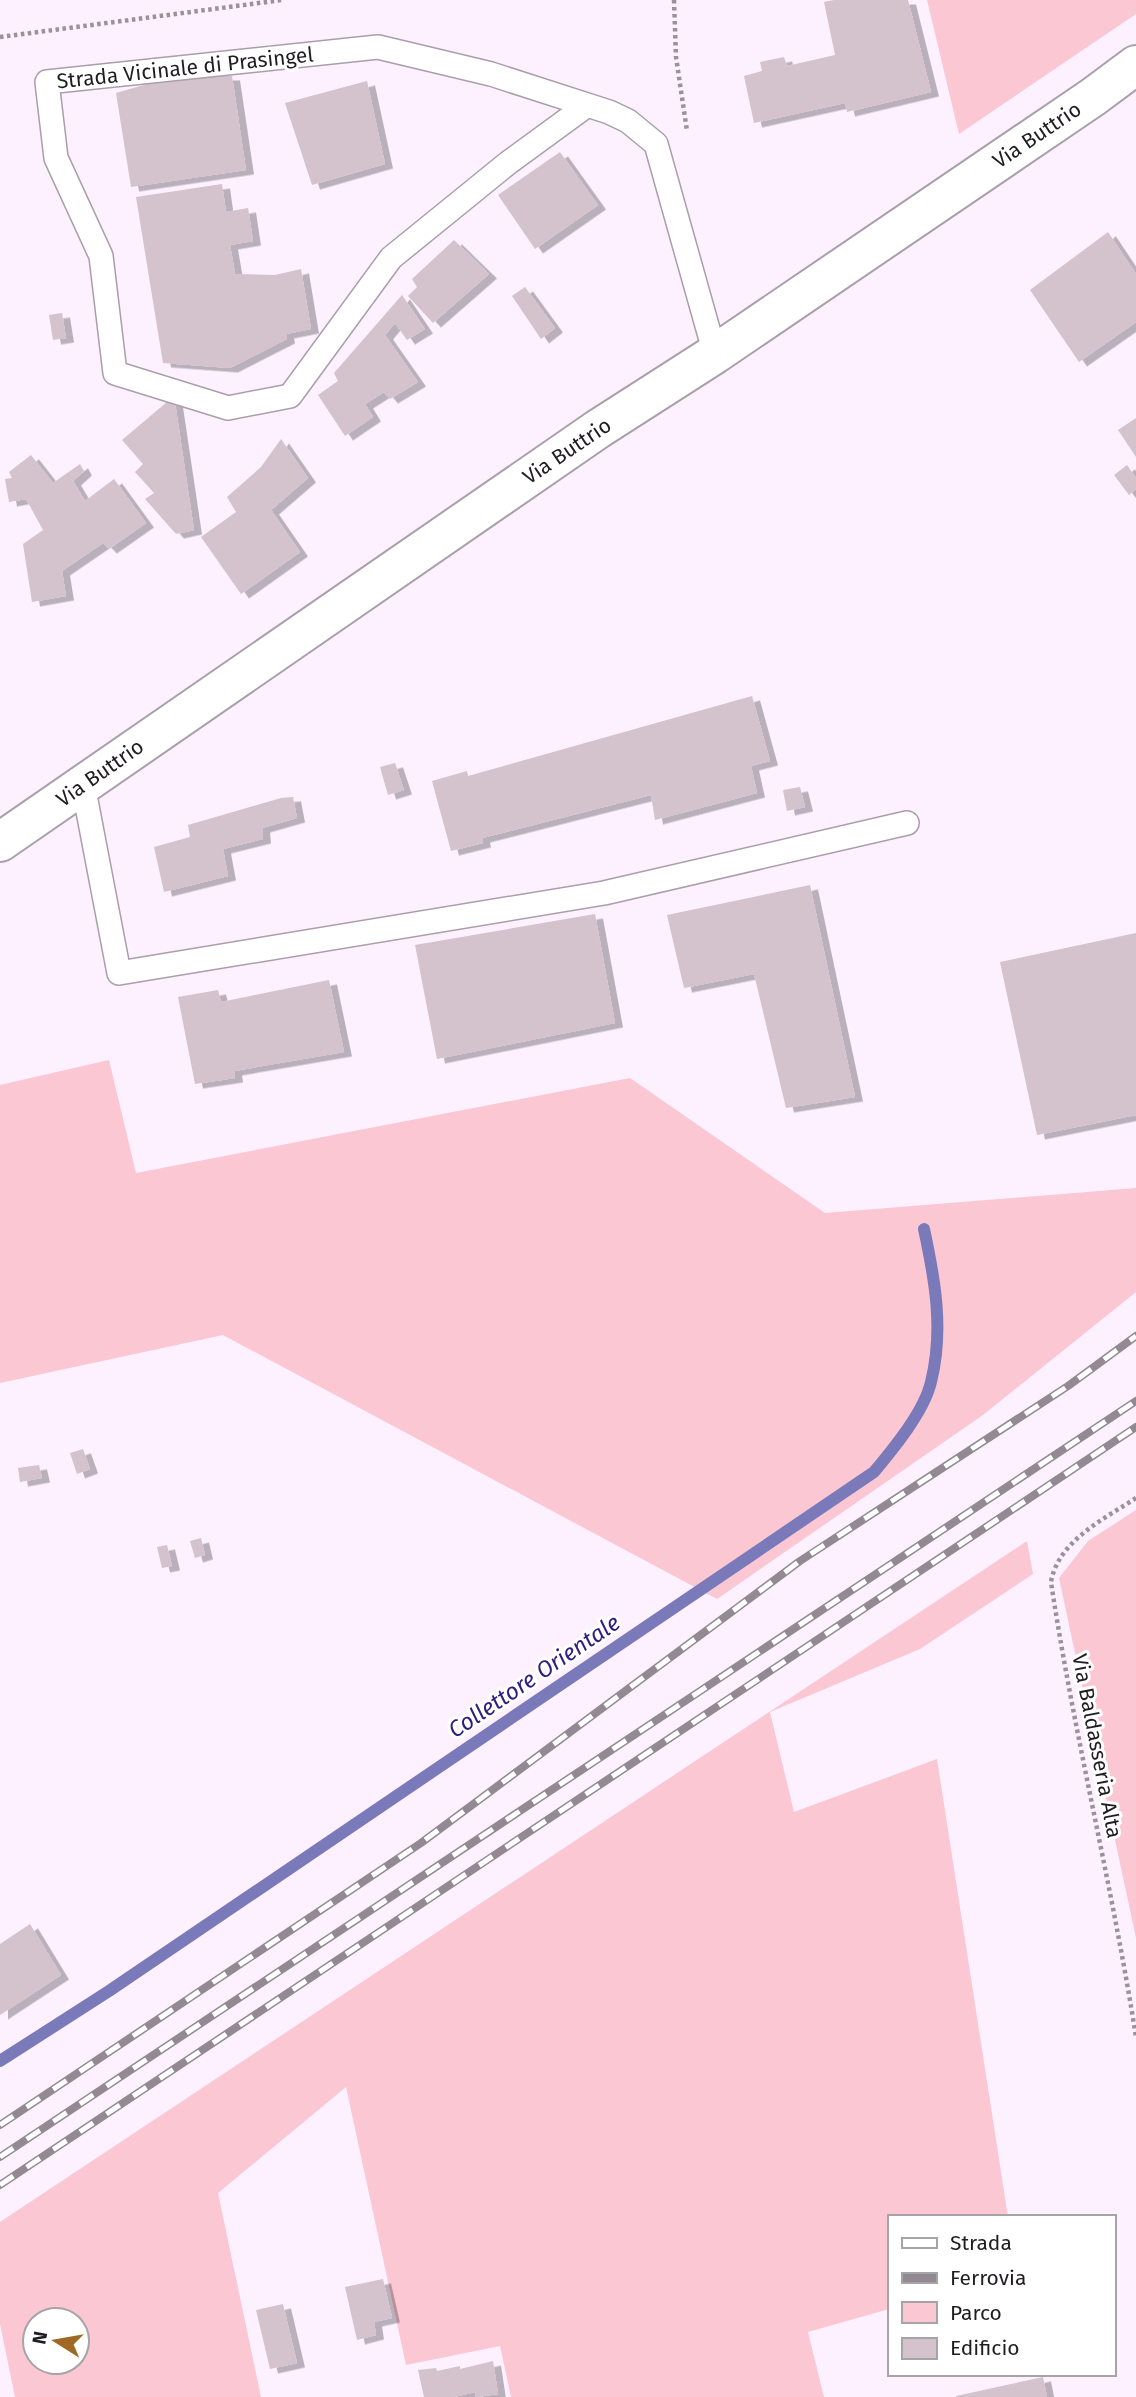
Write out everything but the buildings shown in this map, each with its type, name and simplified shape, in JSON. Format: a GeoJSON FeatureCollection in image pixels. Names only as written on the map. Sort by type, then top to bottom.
{"type":"FeatureCollection","features":[{"type":"Feature","properties":{"kind":"street","name":"Via Buttrio"},"geometry":{"type":"LineString","coordinates":[[0,842],[598,429],[715,354],[1136,65]]}},
{"type":"Feature","properties":{"kind":"lane","name":"Strada Vicinale di Prasingel"},"geometry":{"type":"LineString","coordinates":[[586,106],[508,163],[391,258],[290,397],[228,408],[116,373],[101,256],[55,158],[47,82],[378,47],[491,74],[608,112],[628,121],[656,144],[715,354]]}},
{"type":"Feature","properties":{"kind":"lane"},"geometry":{"type":"LineString","coordinates":[[83,785],[119,973],[604,894],[907,823]]}},
{"type":"Feature","properties":{"kind":"path"},"geometry":{"type":"LineString","coordinates":[[0,37],[282,0]]}},
{"type":"Feature","properties":{"kind":"path"},"geometry":{"type":"LineString","coordinates":[[674,0],[676,57],[687,134]]}},
{"type":"Feature","properties":{"kind":"path","name":"Via Baldasseria Alta"},"geometry":{"type":"LineString","coordinates":[[1136,1498],[1085,1532],[1059,1561],[1053,1570],[1051,1582],[1070,1697],[1122,1943],[1136,2037]]}},
{"type":"Feature","properties":{"kind":"green space"},"geometry":{"type":"Polygon","coordinates":[[[927,0],[1136,0],[1136,14],[959,134],[927,0]]]}},
{"type":"Feature","properties":{"kind":"green space"},"geometry":{"type":"Polygon","coordinates":[[[109,1060],[136,1173],[630,1078],[825,1213],[1136,1188],[1136,1292],[983,1415],[717,1599],[223,1335],[0,1383],[0,1085],[109,1060]]]}},
{"type":"Feature","properties":{"kind":"green space"},"geometry":{"type":"Polygon","coordinates":[[[1136,1510],[1136,1938],[1059,1578],[1088,1541],[1136,1510]]]}},
{"type":"Feature","properties":{"kind":"green space"},"geometry":{"type":"Polygon","coordinates":[[[1027,1541],[1033,1574],[920,1649],[770,1712],[794,1812],[937,1759],[1008,2215],[888,2215],[888,2309],[808,2332],[824,2397],[511,2397],[500,2346],[406,2365],[346,2087],[218,2193],[261,2397],[15,2397],[0,2324],[0,2222],[1027,1541]]]}},
{"type":"Feature","properties":{"kind":"waterway","name":"Collettore Orientale"},"geometry":{"type":"LineString","coordinates":[[0,2061],[109,1991],[874,1472],[915,1418],[927,1394],[935,1363],[936,1305],[924,1229]]}},
{"type":"Feature","properties":{"kind":"railway"},"geometry":{"type":"LineString","coordinates":[[0,2125],[421,1843],[800,1561],[1068,1386],[1136,1336]]}},
{"type":"Feature","properties":{"kind":"railway"},"geometry":{"type":"LineString","coordinates":[[0,2157],[1136,1401]]}},
{"type":"Feature","properties":{"kind":"railway"},"geometry":{"type":"LineString","coordinates":[[0,2185],[1136,1427]]}}]}
